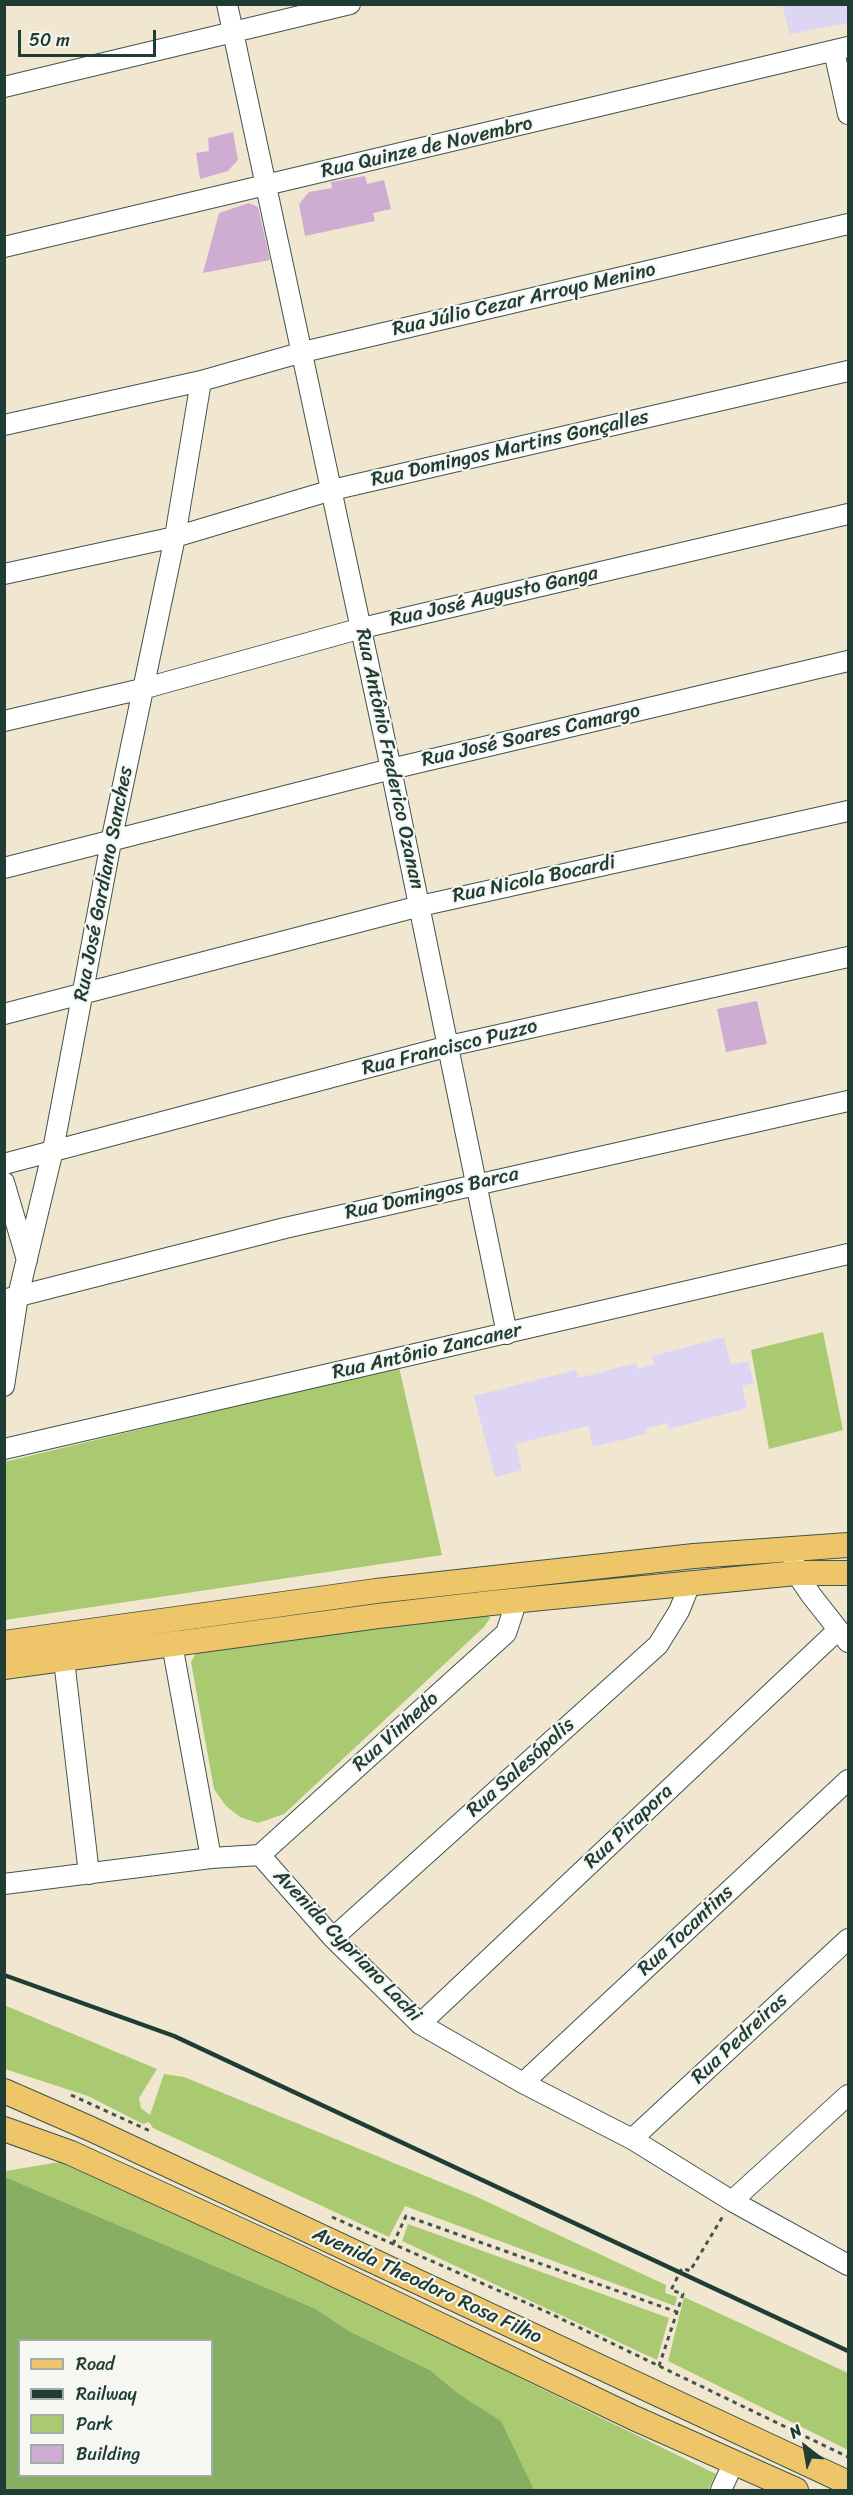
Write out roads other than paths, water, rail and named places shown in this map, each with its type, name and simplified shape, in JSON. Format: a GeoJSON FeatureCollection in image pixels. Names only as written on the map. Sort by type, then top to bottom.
{"type":"FeatureCollection","features":[{"type":"Feature","properties":{"kind":"main road"},"geometry":{"type":"LineString","coordinates":[[4,1643],[376,1591],[794,1547],[849,1545]]}},
{"type":"Feature","properties":{"kind":"main road"},"geometry":{"type":"LineString","coordinates":[[4,1667],[378,1616],[517,1600],[796,1573],[849,1573]]}},
{"type":"Feature","properties":{"kind":"main road"},"geometry":{"type":"LineString","coordinates":[[376,1591],[378,1616]]}},
{"type":"Feature","properties":{"kind":"main road","name":"Avenida Theodoro Rosa Filho"},"geometry":{"type":"LineString","coordinates":[[4,2091],[849,2483]]}},
{"type":"Feature","properties":{"kind":"main road","name":"Avenida Theodoro Rosa Filho"},"geometry":{"type":"LineString","coordinates":[[4,2129],[71,2153],[294,2255],[634,2418],[796,2490]]}},
{"type":"Feature","properties":{"kind":"main road"},"geometry":{"type":"LineString","coordinates":[[294,2255],[307,2230]]}},
{"type":"Feature","properties":{"kind":"street","name":"Rua Antônio Frederico Ozanan"},"geometry":{"type":"LineString","coordinates":[[228,4],[362,628],[507,1334]]}},
{"type":"Feature","properties":{"kind":"street"},"geometry":{"type":"LineString","coordinates":[[4,87],[350,4]]}},
{"type":"Feature","properties":{"kind":"street"},"geometry":{"type":"LineString","coordinates":[[841,49],[849,114]]}},
{"type":"Feature","properties":{"kind":"street","name":"Rua Quinze de Novembro"},"geometry":{"type":"LineString","coordinates":[[4,247],[841,49]]}},
{"type":"Feature","properties":{"kind":"street","name":"Rua Júlio Cezar Arroyo Menino"},"geometry":{"type":"LineString","coordinates":[[4,426],[201,381],[303,352],[849,224]]}},
{"type":"Feature","properties":{"kind":"street","name":"Rua Domingos Martins Gonçalles"},"geometry":{"type":"LineString","coordinates":[[4,574],[175,537],[332,490],[849,371]]}},
{"type":"Feature","properties":{"kind":"street","name":"Rua José Gardiano Sanches"},"geometry":{"type":"LineString","coordinates":[[4,1386],[11,1298],[28,1263],[53,1150],[111,842],[175,537],[201,381]]}},
{"type":"Feature","properties":{"kind":"street","name":"Rua José Augusto Ganga"},"geometry":{"type":"LineString","coordinates":[[4,721],[142,689],[362,628],[849,514]]}},
{"type":"Feature","properties":{"kind":"street","name":"Rua José Soares Camargo"},"geometry":{"type":"LineString","coordinates":[[4,868],[391,769],[849,661]]}},
{"type":"Feature","properties":{"kind":"street","name":"Rua Nicola Bocardi"},"geometry":{"type":"LineString","coordinates":[[4,1014],[420,906],[849,811]]}},
{"type":"Feature","properties":{"kind":"street","name":"Rua Francisco Puzzo"},"geometry":{"type":"LineString","coordinates":[[4,1164],[449,1046],[849,957]]}},
{"type":"Feature","properties":{"kind":"street","name":"Rua Domingos Barca"},"geometry":{"type":"LineString","coordinates":[[11,1298],[153,1260],[477,1183],[849,1101]]}},
{"type":"Feature","properties":{"kind":"street"},"geometry":{"type":"LineString","coordinates":[[4,1182],[28,1263]]}},
{"type":"Feature","properties":{"kind":"street","name":"Rua Antônio Zancaner"},"geometry":{"type":"LineString","coordinates":[[4,1449],[849,1254]]}},
{"type":"Feature","properties":{"kind":"street"},"geometry":{"type":"LineString","coordinates":[[794,1547],[796,1573],[843,1636]]}},
{"type":"Feature","properties":{"kind":"street","name":"Rua Salesópolis"},"geometry":{"type":"LineString","coordinates":[[333,1938],[658,1645],[679,1611],[690,1584]]}},
{"type":"Feature","properties":{"kind":"street","name":"Rua Vinhedo"},"geometry":{"type":"LineString","coordinates":[[260,1855],[506,1633],[517,1600]]}},
{"type":"Feature","properties":{"kind":"street","name":"Rua Pirapora"},"geometry":{"type":"LineString","coordinates":[[420,2024],[843,1636]]}},
{"type":"Feature","properties":{"kind":"street"},"geometry":{"type":"LineString","coordinates":[[172,1644],[211,1858]]}},
{"type":"Feature","properties":{"kind":"street"},"geometry":{"type":"LineString","coordinates":[[64,1660],[89,1874]]}},
{"type":"Feature","properties":{"kind":"street","name":"Rua Tocantins"},"geometry":{"type":"LineString","coordinates":[[523,2083],[849,1780]]}},
{"type":"Feature","properties":{"kind":"street","name":"Avenida Cypriano Lachi"},"geometry":{"type":"LineString","coordinates":[[4,1884],[211,1858],[260,1855],[333,1938],[420,2024],[523,2083],[632,2139],[732,2201],[845,2257]]}},
{"type":"Feature","properties":{"kind":"street","name":"Rua Pedreiras"},"geometry":{"type":"LineString","coordinates":[[632,2139],[849,1939]]}},
{"type":"Feature","properties":{"kind":"street"},"geometry":{"type":"LineString","coordinates":[[732,2201],[849,2095]]}},
{"type":"Feature","properties":{"kind":"street"},"geometry":{"type":"LineString","coordinates":[[721,2490],[734,2462]]}},
{"type":"Feature","properties":{"kind":"railway"},"geometry":{"type":"LineString","coordinates":[[4,1975],[174,2036],[848,2351]]}}]}
